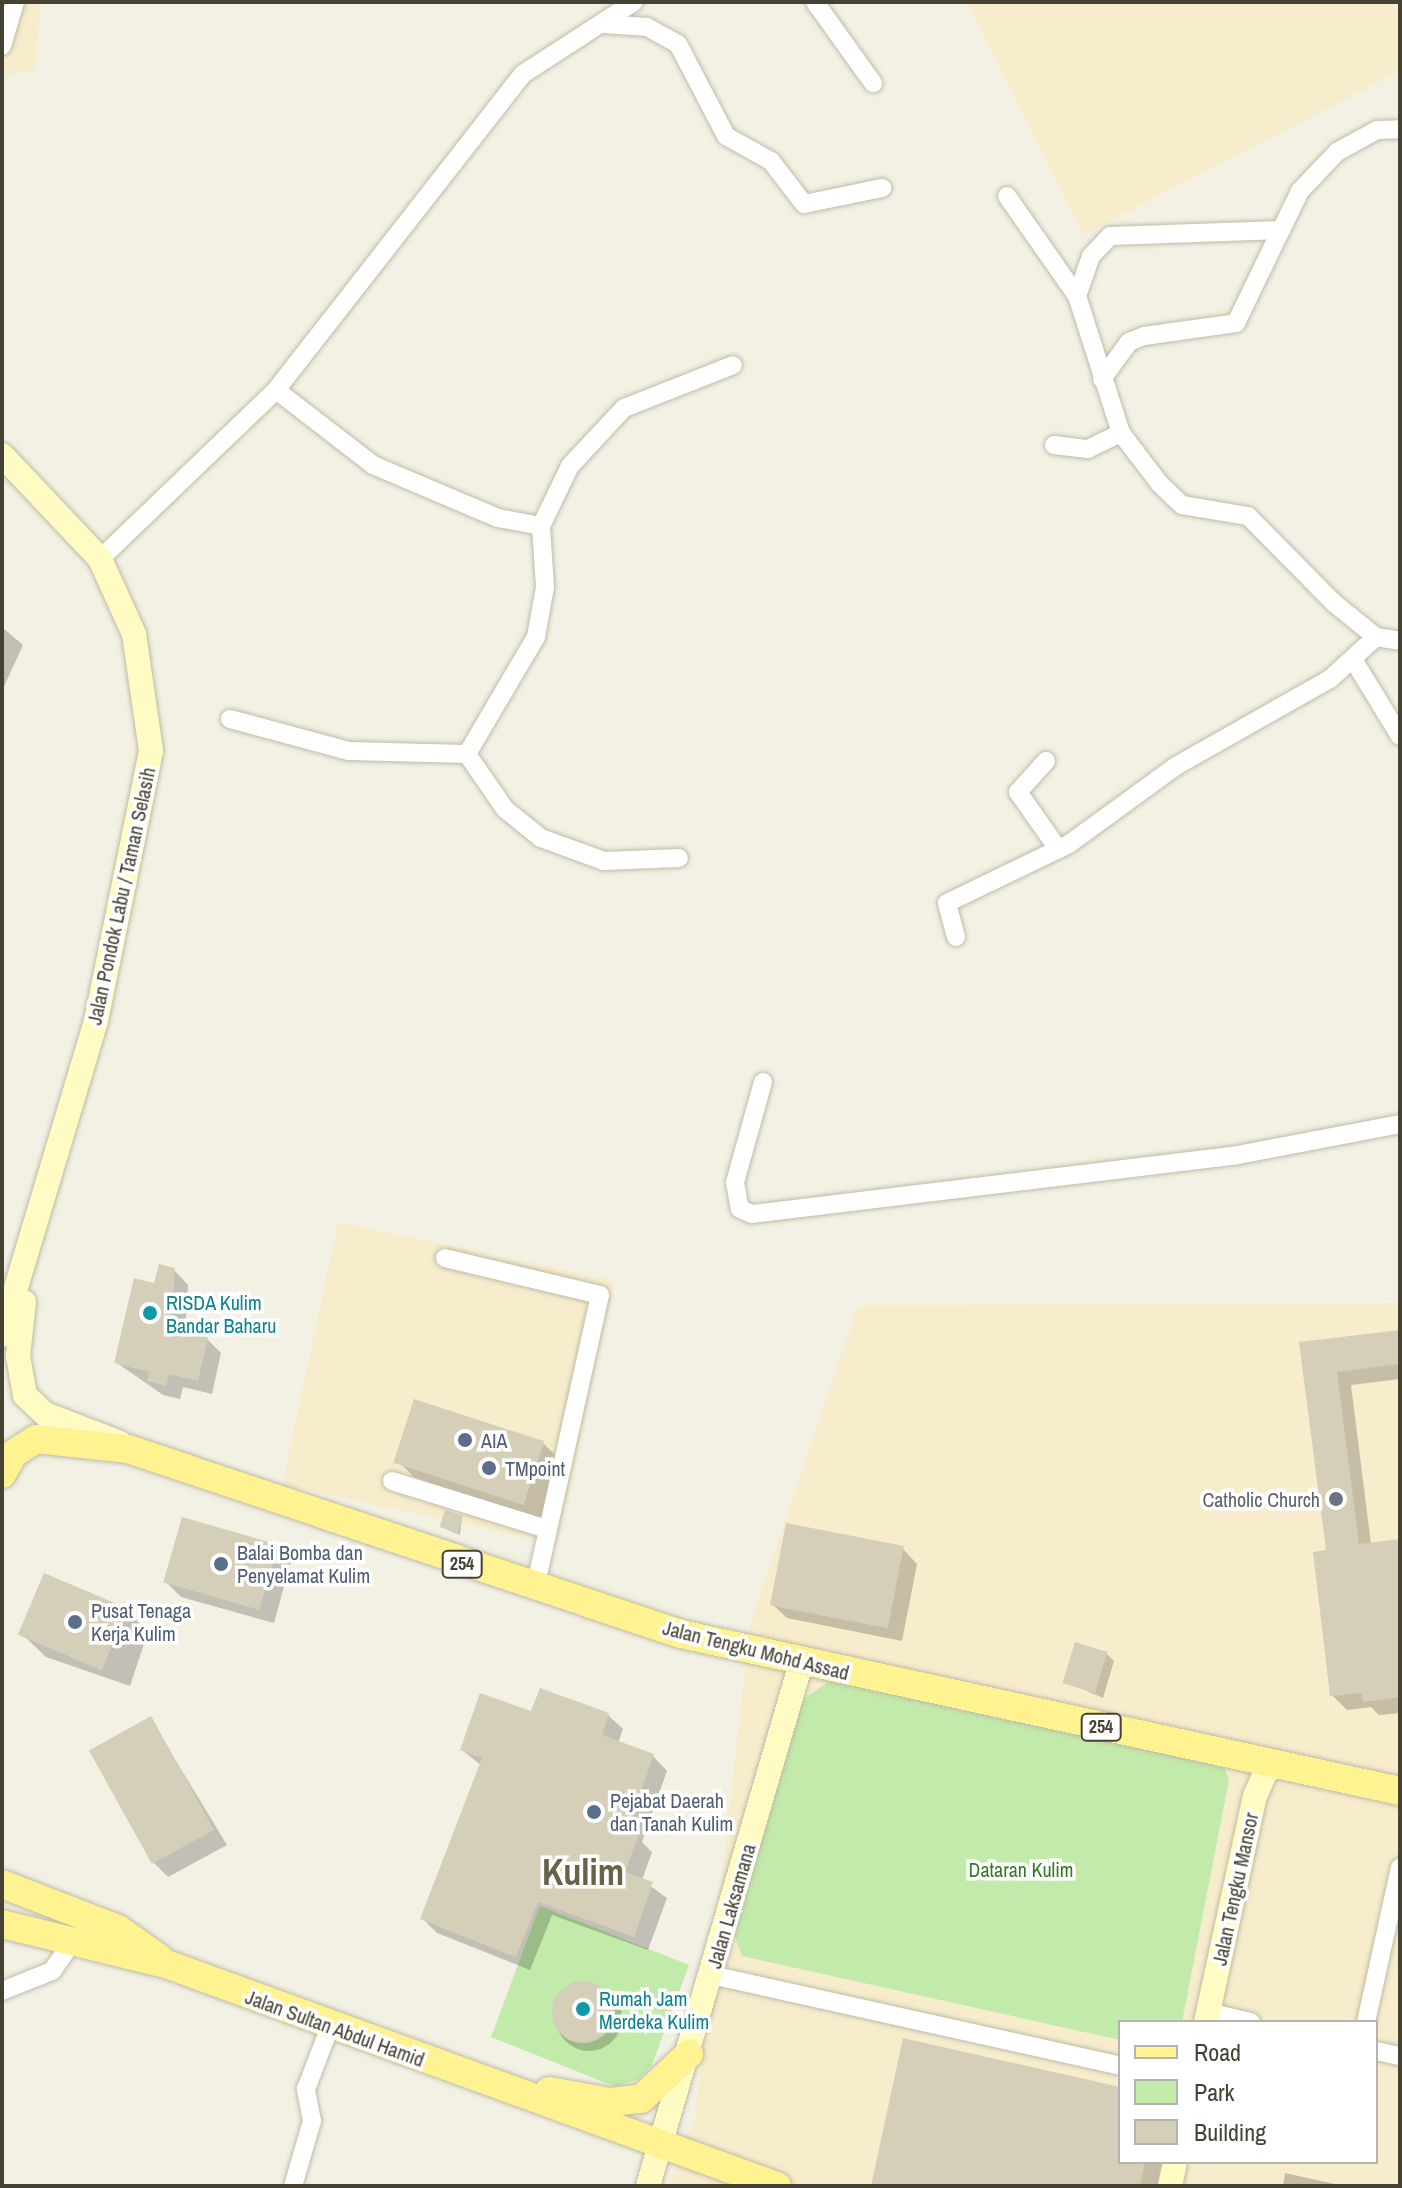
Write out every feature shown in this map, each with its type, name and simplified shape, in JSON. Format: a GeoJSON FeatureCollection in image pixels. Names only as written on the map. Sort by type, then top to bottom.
{"type":"FeatureCollection","features":[{"type":"Feature","properties":{"kind":"main road","name":"Jalan Pondok Labu / Taman Selasih"},"geometry":{"type":"LineString","coordinates":[[2,455],[100,559],[141,663],[149,778],[96,1021],[34,1232]]}},
{"type":"Feature","properties":{"kind":"main road"},"geometry":{"type":"LineString","coordinates":[[2,1335],[34,1232]]}},
{"type":"Feature","properties":{"kind":"main road","name":"Jalan Tengku Mohd Assad"},"geometry":{"type":"LineString","coordinates":[[34,1232],[18,1356],[25,1395],[45,1414],[128,1449],[535,1588],[801,1663],[1400,1791]]}},
{"type":"Feature","properties":{"kind":"main road","name":"Jalan Tengku Mohd Assad"},"geometry":{"type":"LineString","coordinates":[[2,1474],[13,1454],[36,1439],[128,1449]]}},
{"type":"Feature","properties":{"kind":"main road","name":"Jalan Laksamana"},"geometry":{"type":"LineString","coordinates":[[648,2186],[662,2149],[801,1663]]}},
{"type":"Feature","properties":{"kind":"main road","name":"Jalan Tengku Mansor"},"geometry":{"type":"LineString","coordinates":[[1207,2017],[1259,1782],[1278,1765]]}},
{"type":"Feature","properties":{"kind":"main road"},"geometry":{"type":"LineString","coordinates":[[2,1884],[118,1929],[169,1965]]}},
{"type":"Feature","properties":{"kind":"main road","name":"Jalan Sultan Abdul Hamid"},"geometry":{"type":"LineString","coordinates":[[2,1924],[70,1945],[169,1965],[329,2029],[494,2085],[662,2149],[777,2186]]}},
{"type":"Feature","properties":{"kind":"main road"},"geometry":{"type":"LineString","coordinates":[[494,2085],[626,2103],[651,2092],[689,2054]]}},
{"type":"Feature","properties":{"kind":"main road"},"geometry":{"type":"LineString","coordinates":[[1170,2186],[1175,2164]]}},
{"type":"Feature","properties":{"kind":"street"},"geometry":{"type":"LineString","coordinates":[[2,46],[15,2]]}},
{"type":"Feature","properties":{"kind":"street"},"geometry":{"type":"LineString","coordinates":[[100,559],[276,390],[523,74],[634,2]]}},
{"type":"Feature","properties":{"kind":"street"},"geometry":{"type":"LineString","coordinates":[[815,2],[873,83]]}},
{"type":"Feature","properties":{"kind":"street"},"geometry":{"type":"LineString","coordinates":[[604,24],[647,27],[678,44],[726,136],[771,161],[804,204],[882,188]]}},
{"type":"Feature","properties":{"kind":"street"},"geometry":{"type":"LineString","coordinates":[[1102,379],[1129,342],[1144,336],[1236,323],[1300,191],[1337,152],[1377,130],[1400,129]]}},
{"type":"Feature","properties":{"kind":"street"},"geometry":{"type":"LineString","coordinates":[[1007,196],[1077,296],[1121,433],[1172,498],[1248,516],[1376,637],[1400,641]]}},
{"type":"Feature","properties":{"kind":"street"},"geometry":{"type":"LineString","coordinates":[[1077,296],[1091,256],[1110,236],[1281,230]]}},
{"type":"Feature","properties":{"kind":"street"},"geometry":{"type":"LineString","coordinates":[[467,754],[536,637],[545,587],[541,526],[570,466],[624,408],[733,365]]}},
{"type":"Feature","properties":{"kind":"street"},"geometry":{"type":"LineString","coordinates":[[276,390],[373,465],[498,518],[541,526]]}},
{"type":"Feature","properties":{"kind":"street"},"geometry":{"type":"LineString","coordinates":[[1054,445],[1088,449],[1121,433]]}},
{"type":"Feature","properties":{"kind":"street"},"geometry":{"type":"LineString","coordinates":[[956,937],[947,903],[1058,849],[1176,766],[1354,661],[1376,637]]}},
{"type":"Feature","properties":{"kind":"street"},"geometry":{"type":"LineString","coordinates":[[1354,661],[1400,736]]}},
{"type":"Feature","properties":{"kind":"street"},"geometry":{"type":"LineString","coordinates":[[230,719],[349,751],[467,754]]}},
{"type":"Feature","properties":{"kind":"street"},"geometry":{"type":"LineString","coordinates":[[467,754],[505,809],[541,838],[604,861],[679,858]]}},
{"type":"Feature","properties":{"kind":"street"},"geometry":{"type":"LineString","coordinates":[[1046,761],[1018,792],[1058,849]]}},
{"type":"Feature","properties":{"kind":"street"},"geometry":{"type":"LineString","coordinates":[[763,1082],[737,1190],[740,1209],[752,1214],[1238,1155],[1400,1124]]}},
{"type":"Feature","properties":{"kind":"street"},"geometry":{"type":"LineString","coordinates":[[445,1258],[600,1295],[535,1588]]}},
{"type":"Feature","properties":{"kind":"street"},"geometry":{"type":"LineString","coordinates":[[392,1481],[547,1529]]}},
{"type":"Feature","properties":{"kind":"street"},"geometry":{"type":"LineString","coordinates":[[1367,2020],[1396,1904],[1400,1868]]}},
{"type":"Feature","properties":{"kind":"street"},"geometry":{"type":"LineString","coordinates":[[2,1991],[52,1971],[70,1945]]}},
{"type":"Feature","properties":{"kind":"street"},"geometry":{"type":"LineString","coordinates":[[711,1975],[1118,2066]]}},
{"type":"Feature","properties":{"kind":"street"},"geometry":{"type":"LineString","coordinates":[[1207,2017],[1233,2020]]}},
{"type":"Feature","properties":{"kind":"street"},"geometry":{"type":"LineString","coordinates":[[293,2186],[312,2121],[306,2089],[329,2029]]}},
{"type":"Feature","properties":{"kind":"street"},"geometry":{"type":"LineString","coordinates":[[1378,2051],[1400,2056]]}},
{"type":"Feature","properties":{"kind":"shaded area"},"geometry":{"type":"Polygon","coordinates":[[[2,2],[41,2],[35,69],[2,77],[2,2]]]}},
{"type":"Feature","properties":{"kind":"shaded area"},"geometry":{"type":"Polygon","coordinates":[[[967,2],[1400,2],[1400,71],[1083,235],[967,2]]]}},
{"type":"Feature","properties":{"kind":"shaded area"},"geometry":{"type":"Polygon","coordinates":[[[338,1222],[614,1281],[558,1544],[282,1485],[338,1222]]]}},
{"type":"Feature","properties":{"kind":"shaded area"},"geometry":{"type":"Polygon","coordinates":[[[1400,1303],[1400,2186],[669,2186],[695,2117],[750,1623],[858,1306],[1400,1303]]]}},
{"type":"Feature","properties":{"kind":"green space","name":"Dataran Kulim"},"geometry":{"type":"Polygon","coordinates":[[[831,1680],[1222,1762],[1229,1780],[1182,2020],[1118,2020],[1118,2040],[742,1956],[733,1931],[802,1700],[831,1680]]]}},
{"type":"Feature","properties":{"kind":"green space"},"geometry":{"type":"Polygon","coordinates":[[[540,1906],[689,1965],[652,2065],[639,2079],[616,2087],[491,2037],[540,1906]]]}},
{"type":"Feature","properties":{"kind":"building","name":"RISDA Kulim Bandar Baharu"},"geometry":{"type":"Polygon","coordinates":[[[159,1264],[175,1268],[171,1329],[208,1337],[198,1381],[169,1374],[166,1386],[147,1381],[149,1372],[114,1363],[134,1278],[154,1283],[159,1264]]]}},
{"type":"Feature","properties":{"kind":"building","name":"Catholic Church"},"geometry":{"type":"Polygon","coordinates":[[[1400,1330],[1400,1364],[1337,1372],[1359,1544],[1400,1539],[1400,1697],[1363,1702],[1362,1693],[1330,1696],[1313,1552],[1326,1550],[1299,1342],[1400,1330]]]}},
{"type":"Feature","properties":{"kind":"building"},"geometry":{"type":"Polygon","coordinates":[[[414,1399],[544,1441],[524,1505],[393,1463],[414,1399]]]}},
{"type":"Feature","properties":{"kind":"building"},"geometry":{"type":"Polygon","coordinates":[[[445,1510],[463,1516],[458,1533],[439,1527],[445,1510]]]}},
{"type":"Feature","properties":{"kind":"building","name":"Balai Bomba dan Penyelamat Kulim"},"geometry":{"type":"Polygon","coordinates":[[[182,1517],[278,1545],[259,1610],[163,1582],[182,1517]]]}},
{"type":"Feature","properties":{"kind":"building"},"geometry":{"type":"Polygon","coordinates":[[[786,1523],[904,1546],[888,1628],[770,1605],[786,1523]]]}},
{"type":"Feature","properties":{"kind":"building","name":"Pusat Tenaga Kerja Kulim"},"geometry":{"type":"Polygon","coordinates":[[[44,1573],[128,1609],[102,1670],[18,1635],[44,1573]]]}},
{"type":"Feature","properties":{"kind":"building"},"geometry":{"type":"Polygon","coordinates":[[[1075,1642],[1108,1652],[1095,1693],[1062,1683],[1075,1642]]]}},
{"type":"Feature","properties":{"kind":"building"},"geometry":{"type":"Polygon","coordinates":[[[540,1688],[609,1713],[602,1735],[654,1754],[627,1832],[638,1836],[625,1872],[653,1882],[634,1937],[538,1902],[516,1957],[420,1919],[482,1758],[460,1750],[480,1693],[531,1711],[540,1688]]]}},
{"type":"Feature","properties":{"kind":"building"},"geometry":{"type":"Polygon","coordinates":[[[151,1716],[214,1830],[152,1864],[89,1750],[151,1716]]]}},
{"type":"Feature","properties":{"kind":"building","name":"Rumah Jam Merdeka Kulim"},"geometry":{"type":"Polygon","coordinates":[[[577,1981],[589,1981],[605,1990],[612,2000],[612,2024],[605,2034],[589,2043],[577,2043],[557,2029],[552,2018],[552,2006],[566,1986],[577,1981]]]}},
{"type":"Feature","properties":{"kind":"building"},"geometry":{"type":"Polygon","coordinates":[[[903,2038],[1118,2087],[1118,2164],[1145,2164],[1140,2186],[871,2186],[903,2038]]]}},
{"type":"Feature","properties":{"kind":"place","name":"RISDA Kulim Bandar Baharu"},"geometry":{"type":"Point","coordinates":[150,1313]}},
{"type":"Feature","properties":{"kind":"place","name":"AIA"},"geometry":{"type":"Point","coordinates":[465,1440]}},
{"type":"Feature","properties":{"kind":"place","name":"TMpoint"},"geometry":{"type":"Point","coordinates":[489,1468]}},
{"type":"Feature","properties":{"kind":"place","name":"Catholic Church"},"geometry":{"type":"Point","coordinates":[1336,1499]}},
{"type":"Feature","properties":{"kind":"place","name":"Balai Bomba dan Penyelamat Kulim"},"geometry":{"type":"Point","coordinates":[221,1564]}},
{"type":"Feature","properties":{"kind":"place","name":"Pusat Tenaga Kerja Kulim"},"geometry":{"type":"Point","coordinates":[75,1622]}},
{"type":"Feature","properties":{"kind":"place","name":"Pejabat Daerah dan Tanah Kulim"},"geometry":{"type":"Point","coordinates":[594,1812]}},
{"type":"Feature","properties":{"kind":"place","name":"Rumah Jam Merdeka Kulim"},"geometry":{"type":"Point","coordinates":[583,2009]}},
{"type":"Feature","properties":{"kind":"district","name":"Kulim"},"geometry":{"type":"Point","coordinates":[583,1873]}}]}
